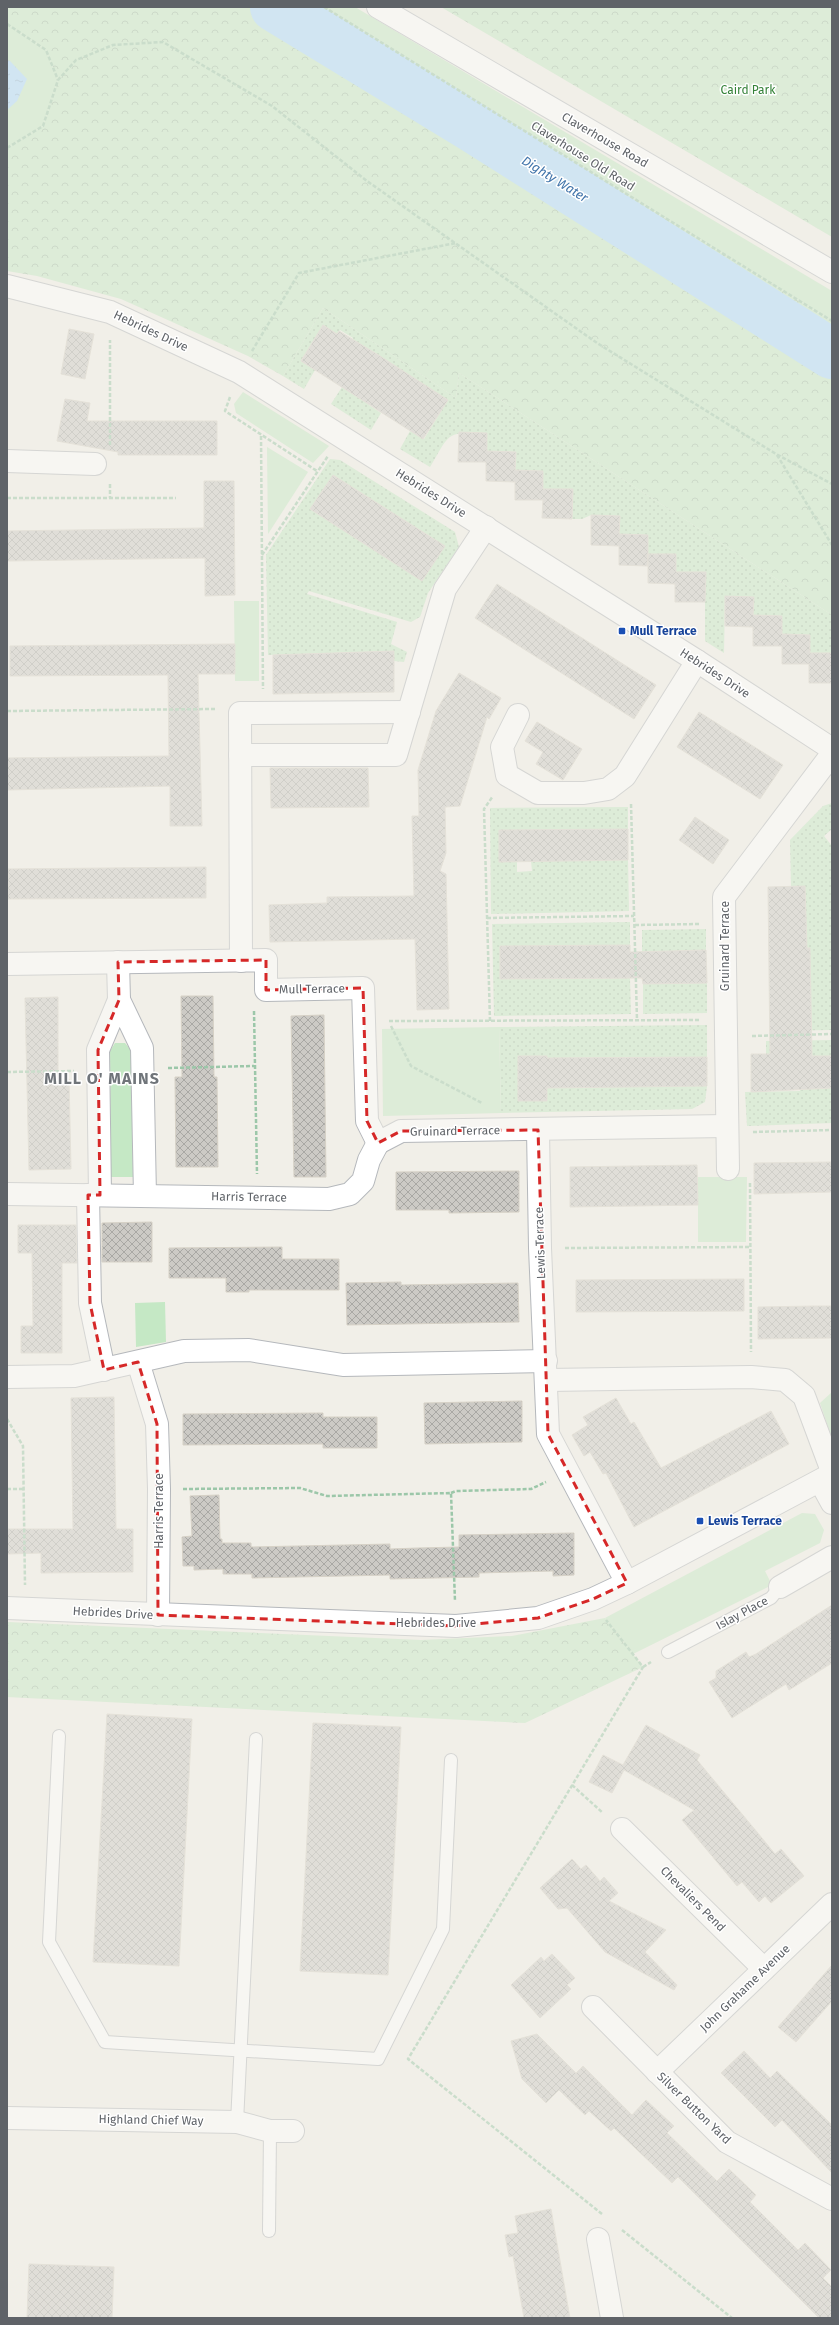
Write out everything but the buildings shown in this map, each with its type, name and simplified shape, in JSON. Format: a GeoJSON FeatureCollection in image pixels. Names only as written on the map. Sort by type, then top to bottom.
{"type":"FeatureCollection","features":[{"type":"Feature","properties":{"kind":"street","name":"Claverhouse Road"},"geometry":{"type":"LineString","coordinates":[[378,7],[832,272]]}},
{"type":"Feature","properties":{"kind":"street","name":"Hebrides Drive"},"geometry":{"type":"LineString","coordinates":[[7,286],[110,312],[239,372],[697,661],[832,749]]}},
{"type":"Feature","properties":{"kind":"street"},"geometry":{"type":"LineString","coordinates":[[7,461],[103,470]]}},
{"type":"Feature","properties":{"kind":"street"},"geometry":{"type":"LineString","coordinates":[[240,755],[396,755],[445,589],[486,527]]}},
{"type":"Feature","properties":{"kind":"street"},"geometry":{"type":"LineString","coordinates":[[518,715],[502,747],[507,776],[538,793],[584,793],[608,789],[625,776],[697,661]]}},
{"type":"Feature","properties":{"kind":"street"},"geometry":{"type":"LineString","coordinates":[[7,964],[241,961],[240,713],[409,712]]}},
{"type":"Feature","properties":{"kind":"street","name":"Gruinard Terrace"},"geometry":{"type":"LineString","coordinates":[[728,1169],[724,897],[832,754]]}},
{"type":"Feature","properties":{"kind":"street","name":"Mull Terrace"},"geometry":{"type":"LineString","coordinates":[[241,961],[266,960],[266,990],[364,988],[367,1121],[378,1143]]}},
{"type":"Feature","properties":{"kind":"street"},"geometry":{"type":"LineString","coordinates":[[104,1370],[90,1303],[98,1050],[118,1000],[118,962]]}},
{"type":"Feature","properties":{"kind":"street"},"geometry":{"type":"LineString","coordinates":[[118,1000],[142,1048],[145,1196]]}},
{"type":"Feature","properties":{"kind":"street","name":"Gruinard Terrace"},"geometry":{"type":"LineString","coordinates":[[378,1143],[401,1132],[727,1126]]}},
{"type":"Feature","properties":{"kind":"street","name":"Lewis Terrace"},"geometry":{"type":"LineString","coordinates":[[538,1130],[540,1248],[548,1434],[626,1583]]}},
{"type":"Feature","properties":{"kind":"street","name":"Harris Terrace"},"geometry":{"type":"LineString","coordinates":[[7,1194],[329,1199],[350,1194],[364,1181],[369,1160],[378,1143]]}},
{"type":"Feature","properties":{"kind":"street"},"geometry":{"type":"LineString","coordinates":[[7,1377],[74,1376],[184,1351],[249,1350],[343,1365],[751,1377],[785,1380],[804,1396],[828,1475],[832,1503]]}},
{"type":"Feature","properties":{"kind":"street","name":"Harris Terrace"},"geometry":{"type":"LineString","coordinates":[[138,1362],[157,1424],[159,1489],[158,1615]]}},
{"type":"Feature","properties":{"kind":"street","name":"Hebrides Drive"},"geometry":{"type":"LineString","coordinates":[[16,1608],[456,1626],[538,1618],[593,1599],[626,1583],[828,1475]]}},
{"type":"Feature","properties":{"kind":"street","name":"Islay Place"},"geometry":{"type":"LineString","coordinates":[[780,1587],[832,1557]]}},
{"type":"Feature","properties":{"kind":"street","name":"Chevaliers Pend"},"geometry":{"type":"LineString","coordinates":[[622,1829],[764,1969]]}},
{"type":"Feature","properties":{"kind":"street","name":"John Grahame Avenue"},"geometry":{"type":"LineString","coordinates":[[657,2072],[832,1904]]}},
{"type":"Feature","properties":{"kind":"street","name":"Silver Button Yard"},"geometry":{"type":"LineString","coordinates":[[593,2007],[727,2142],[832,2199]]}},
{"type":"Feature","properties":{"kind":"street","name":"Highland Chief Way"},"geometry":{"type":"LineString","coordinates":[[7,2118],[237,2122],[270,2131],[293,2131]]}},
{"type":"Feature","properties":{"kind":"street"},"geometry":{"type":"LineString","coordinates":[[598,2239],[612,2318]]}},
{"type":"Feature","properties":{"kind":"lane","name":"Islay Place"},"geometry":{"type":"LineString","coordinates":[[668,1652],[771,1598],[780,1587]]}},
{"type":"Feature","properties":{"kind":"lane"},"geometry":{"type":"LineString","coordinates":[[59,1736],[49,1942],[105,2042],[241,2052],[378,2059],[443,1929],[451,1760]]}},
{"type":"Feature","properties":{"kind":"lane"},"geometry":{"type":"LineString","coordinates":[[237,2122],[256,1739]]}},
{"type":"Feature","properties":{"kind":"lane"},"geometry":{"type":"LineString","coordinates":[[269,2231],[270,2131]]}},
{"type":"Feature","properties":{"kind":"path","name":"Claverhouse Old Road"},"geometry":{"type":"LineString","coordinates":[[324,7],[832,321]]}},
{"type":"Feature","properties":{"kind":"path"},"geometry":{"type":"LineString","coordinates":[[7,24],[46,50],[58,80]]}},
{"type":"Feature","properties":{"kind":"path"},"geometry":{"type":"LineString","coordinates":[[7,148],[42,126],[58,80],[76,60],[113,45],[163,42],[272,106],[367,181],[597,343],[776,454],[832,484]]}},
{"type":"Feature","properties":{"kind":"path"},"geometry":{"type":"LineString","coordinates":[[318,471],[225,411],[239,372],[299,273],[456,243]]}},
{"type":"Feature","properties":{"kind":"path"},"geometry":{"type":"LineString","coordinates":[[110,312],[110,448]]}},
{"type":"Feature","properties":{"kind":"path"},"geometry":{"type":"LineString","coordinates":[[261,435],[264,713]]}},
{"type":"Feature","properties":{"kind":"path"},"geometry":{"type":"LineString","coordinates":[[262,555],[341,436]]}},
{"type":"Feature","properties":{"kind":"path"},"geometry":{"type":"LineString","coordinates":[[776,454],[832,545]]}},
{"type":"Feature","properties":{"kind":"path"},"geometry":{"type":"LineString","coordinates":[[103,470],[110,498]]}},
{"type":"Feature","properties":{"kind":"path"},"geometry":{"type":"LineString","coordinates":[[7,498],[176,498]]}},
{"type":"Feature","properties":{"kind":"path"},"geometry":{"type":"LineString","coordinates":[[7,711],[226,709],[240,713]]}},
{"type":"Feature","properties":{"kind":"path"},"geometry":{"type":"LineString","coordinates":[[490,1021],[484,809],[507,776]]}},
{"type":"Feature","properties":{"kind":"path"},"geometry":{"type":"LineString","coordinates":[[625,776],[632,811],[637,1020]]}},
{"type":"Feature","properties":{"kind":"path"},"geometry":{"type":"LineString","coordinates":[[487,918],[634,916]]}},
{"type":"Feature","properties":{"kind":"path"},"geometry":{"type":"LineString","coordinates":[[635,925],[724,924]]}},
{"type":"Feature","properties":{"kind":"path"},"geometry":{"type":"LineString","coordinates":[[258,1197],[254,1010],[266,990]]}},
{"type":"Feature","properties":{"kind":"path"},"geometry":{"type":"LineString","coordinates":[[365,1022],[637,1020],[725,1028],[832,1034]]}},
{"type":"Feature","properties":{"kind":"path"},"geometry":{"type":"LineString","coordinates":[[389,1021],[411,1066],[493,1109],[493,1131]]}},
{"type":"Feature","properties":{"kind":"path"},"geometry":{"type":"LineString","coordinates":[[143,1069],[254,1066]]}},
{"type":"Feature","properties":{"kind":"path"},"geometry":{"type":"LineString","coordinates":[[7,1072],[98,1071]]}},
{"type":"Feature","properties":{"kind":"path"},"geometry":{"type":"LineString","coordinates":[[727,1126],[750,1132],[832,1130]]}},
{"type":"Feature","properties":{"kind":"path"},"geometry":{"type":"LineString","coordinates":[[750,1178],[751,1377]]}},
{"type":"Feature","properties":{"kind":"path"},"geometry":{"type":"LineString","coordinates":[[540,1248],[750,1247]]}},
{"type":"Feature","properties":{"kind":"path"},"geometry":{"type":"LineString","coordinates":[[7,1419],[23,1446],[23,1489],[16,1608]]}},
{"type":"Feature","properties":{"kind":"path"},"geometry":{"type":"LineString","coordinates":[[159,1489],[300,1488],[327,1496],[451,1494],[456,1491],[531,1489],[567,1470]]}},
{"type":"Feature","properties":{"kind":"path"},"geometry":{"type":"LineString","coordinates":[[7,1489],[23,1489]]}},
{"type":"Feature","properties":{"kind":"path"},"geometry":{"type":"LineString","coordinates":[[451,1494],[456,1626]]}},
{"type":"Feature","properties":{"kind":"path"},"geometry":{"type":"LineString","coordinates":[[593,1599],[605,1618],[643,1667],[408,2059],[608,2219]]}},
{"type":"Feature","properties":{"kind":"path"},"geometry":{"type":"LineString","coordinates":[[572,1785],[622,1829]]}},
{"type":"Feature","properties":{"kind":"path"},"geometry":{"type":"LineString","coordinates":[[621,2229],[732,2318]]}},
{"type":"Feature","properties":{"kind":"highlighted area"},"geometry":{"type":"Polygon","coordinates":[[[266,960],[266,990],[363,988],[367,1121],[378,1143],[401,1131],[538,1130],[548,1434],[627,1583],[593,1599],[538,1618],[456,1626],[158,1615],[157,1424],[138,1362],[104,1370],[90,1303],[88,1195],[100,1195],[98,1050],[119,1000],[118,962],[266,960]]]}},
{"type":"Feature","properties":{"kind":"green space"},"geometry":{"type":"Polygon","coordinates":[[[7,7],[324,7],[832,321],[832,615],[459,373],[456,398],[323,308],[283,376],[248,356],[121,299],[37,276],[7,271],[7,148],[43,126],[58,80],[46,50],[7,24],[7,7]]]}},
{"type":"Feature","properties":{"kind":"green space"},"geometry":{"type":"Polygon","coordinates":[[[324,7],[355,7],[832,291],[832,321],[324,7]]]}},
{"type":"Feature","properties":{"kind":"green space","name":"Caird Park"},"geometry":{"type":"Polygon","coordinates":[[[441,7],[832,7],[832,237],[441,7]]]}},
{"type":"Feature","properties":{"kind":"green space"},"geometry":{"type":"Polygon","coordinates":[[[7,24],[46,50],[58,80],[43,126],[7,148],[7,24]]]}},
{"type":"Feature","properties":{"kind":"green space"},"geometry":{"type":"Polygon","coordinates":[[[323,308],[456,398],[459,373],[832,615],[832,653],[810,653],[810,635],[782,634],[782,616],[753,615],[753,597],[725,596],[724,653],[705,641],[705,573],[676,572],[676,554],[648,554],[648,535],[619,534],[619,516],[591,515],[582,519],[572,519],[573,489],[543,489],[543,471],[515,470],[516,452],[487,451],[487,433],[463,433],[451,436],[446,441],[430,467],[400,449],[410,431],[424,439],[448,400],[391,370],[369,405],[381,413],[371,430],[331,404],[342,387],[356,395],[380,356],[367,348],[365,351],[351,342],[353,338],[340,330],[337,334],[323,325],[301,361],[315,370],[304,389],[283,376],[323,308]]]}},
{"type":"Feature","properties":{"kind":"green space"},"geometry":{"type":"Polygon","coordinates":[[[243,392],[329,446],[313,463],[236,413],[234,404],[243,392]]]}},
{"type":"Feature","properties":{"kind":"green space"},"geometry":{"type":"Polygon","coordinates":[[[267,447],[308,472],[268,534],[267,447]]]}},
{"type":"Feature","properties":{"kind":"green space"},"geometry":{"type":"Polygon","coordinates":[[[330,459],[340,460],[455,532],[459,547],[428,593],[420,617],[411,622],[309,591],[307,594],[397,622],[391,644],[407,652],[404,662],[394,661],[394,651],[268,655],[266,555],[330,459]]]}},
{"type":"Feature","properties":{"kind":"green space"},"geometry":{"type":"Polygon","coordinates":[[[234,601],[259,601],[259,681],[235,681],[234,601]]]}},
{"type":"Feature","properties":{"kind":"green space"},"geometry":{"type":"Polygon","coordinates":[[[832,803],[832,829],[824,836],[832,846],[832,1030],[770,1031],[769,949],[806,935],[805,886],[791,886],[790,840],[823,806],[832,803]]]}},
{"type":"Feature","properties":{"kind":"green space"},"geometry":{"type":"Polygon","coordinates":[[[628,807],[628,829],[499,830],[499,862],[517,861],[517,872],[532,871],[531,861],[628,860],[629,911],[491,914],[490,808],[628,807]]]}},
{"type":"Feature","properties":{"kind":"green space"},"geometry":{"type":"Polygon","coordinates":[[[630,922],[630,945],[500,947],[500,979],[630,978],[631,1014],[494,1016],[492,924],[630,922]]]}},
{"type":"Feature","properties":{"kind":"green space"},"geometry":{"type":"Polygon","coordinates":[[[706,929],[706,950],[642,952],[642,930],[706,929]]]}},
{"type":"Feature","properties":{"kind":"green space"},"geometry":{"type":"Polygon","coordinates":[[[707,983],[707,1013],[643,1014],[643,984],[707,983]]]}},
{"type":"Feature","properties":{"kind":"green space"},"geometry":{"type":"Polygon","coordinates":[[[707,1025],[707,1057],[551,1058],[590,1087],[707,1086],[705,1102],[692,1109],[501,1113],[499,1027],[707,1025]]]}},
{"type":"Feature","properties":{"kind":"green space"},"geometry":{"type":"Polygon","coordinates":[[[499,1027],[501,1113],[383,1116],[382,1029],[499,1027]]]}},
{"type":"Feature","properties":{"kind":"green space"},"geometry":{"type":"Polygon","coordinates":[[[832,1040],[832,1123],[747,1126],[745,1092],[800,1091],[799,1054],[766,1054],[766,1041],[832,1040]]]}},
{"type":"Feature","properties":{"kind":"green space"},"geometry":{"type":"Polygon","coordinates":[[[115,1043],[125,1043],[131,1050],[133,1177],[111,1177],[110,1051],[115,1043]]]}},
{"type":"Feature","properties":{"kind":"green space"},"geometry":{"type":"Polygon","coordinates":[[[698,1177],[747,1177],[746,1242],[698,1242],[698,1177]]]}},
{"type":"Feature","properties":{"kind":"green space"},"geometry":{"type":"Polygon","coordinates":[[[165,1302],[166,1342],[136,1347],[135,1303],[165,1302]]]}},
{"type":"Feature","properties":{"kind":"green space"},"geometry":{"type":"Polygon","coordinates":[[[832,1392],[832,1439],[820,1403],[832,1392]]]}},
{"type":"Feature","properties":{"kind":"green space"},"geometry":{"type":"Polygon","coordinates":[[[802,1513],[815,1514],[824,1530],[820,1543],[765,1571],[772,1585],[633,1654],[605,1618],[802,1513]]]}},
{"type":"Feature","properties":{"kind":"green space"},"geometry":{"type":"Polygon","coordinates":[[[605,1618],[643,1667],[525,1723],[7,1697],[7,1622],[421,1640],[512,1636],[605,1618]]]}},
{"type":"Feature","properties":{"kind":"water"},"geometry":{"type":"Polygon","coordinates":[[[7,60],[10,61],[27,79],[17,101],[7,110],[7,60]]]}},
{"type":"Feature","properties":{"kind":"waterway","name":"Dighty Water"},"geometry":{"type":"LineString","coordinates":[[275,7],[472,127],[832,354]]}},
{"type":"Feature","properties":{"kind":"place","name":"Mull Terrace"},"geometry":{"type":"Point","coordinates":[622,631]}},
{"type":"Feature","properties":{"kind":"place","name":"Lewis Terrace"},"geometry":{"type":"Point","coordinates":[700,1521]}},
{"type":"Feature","properties":{"kind":"district","name":"MILL O' MAINS"},"geometry":{"type":"Point","coordinates":[102,1078]}}]}
